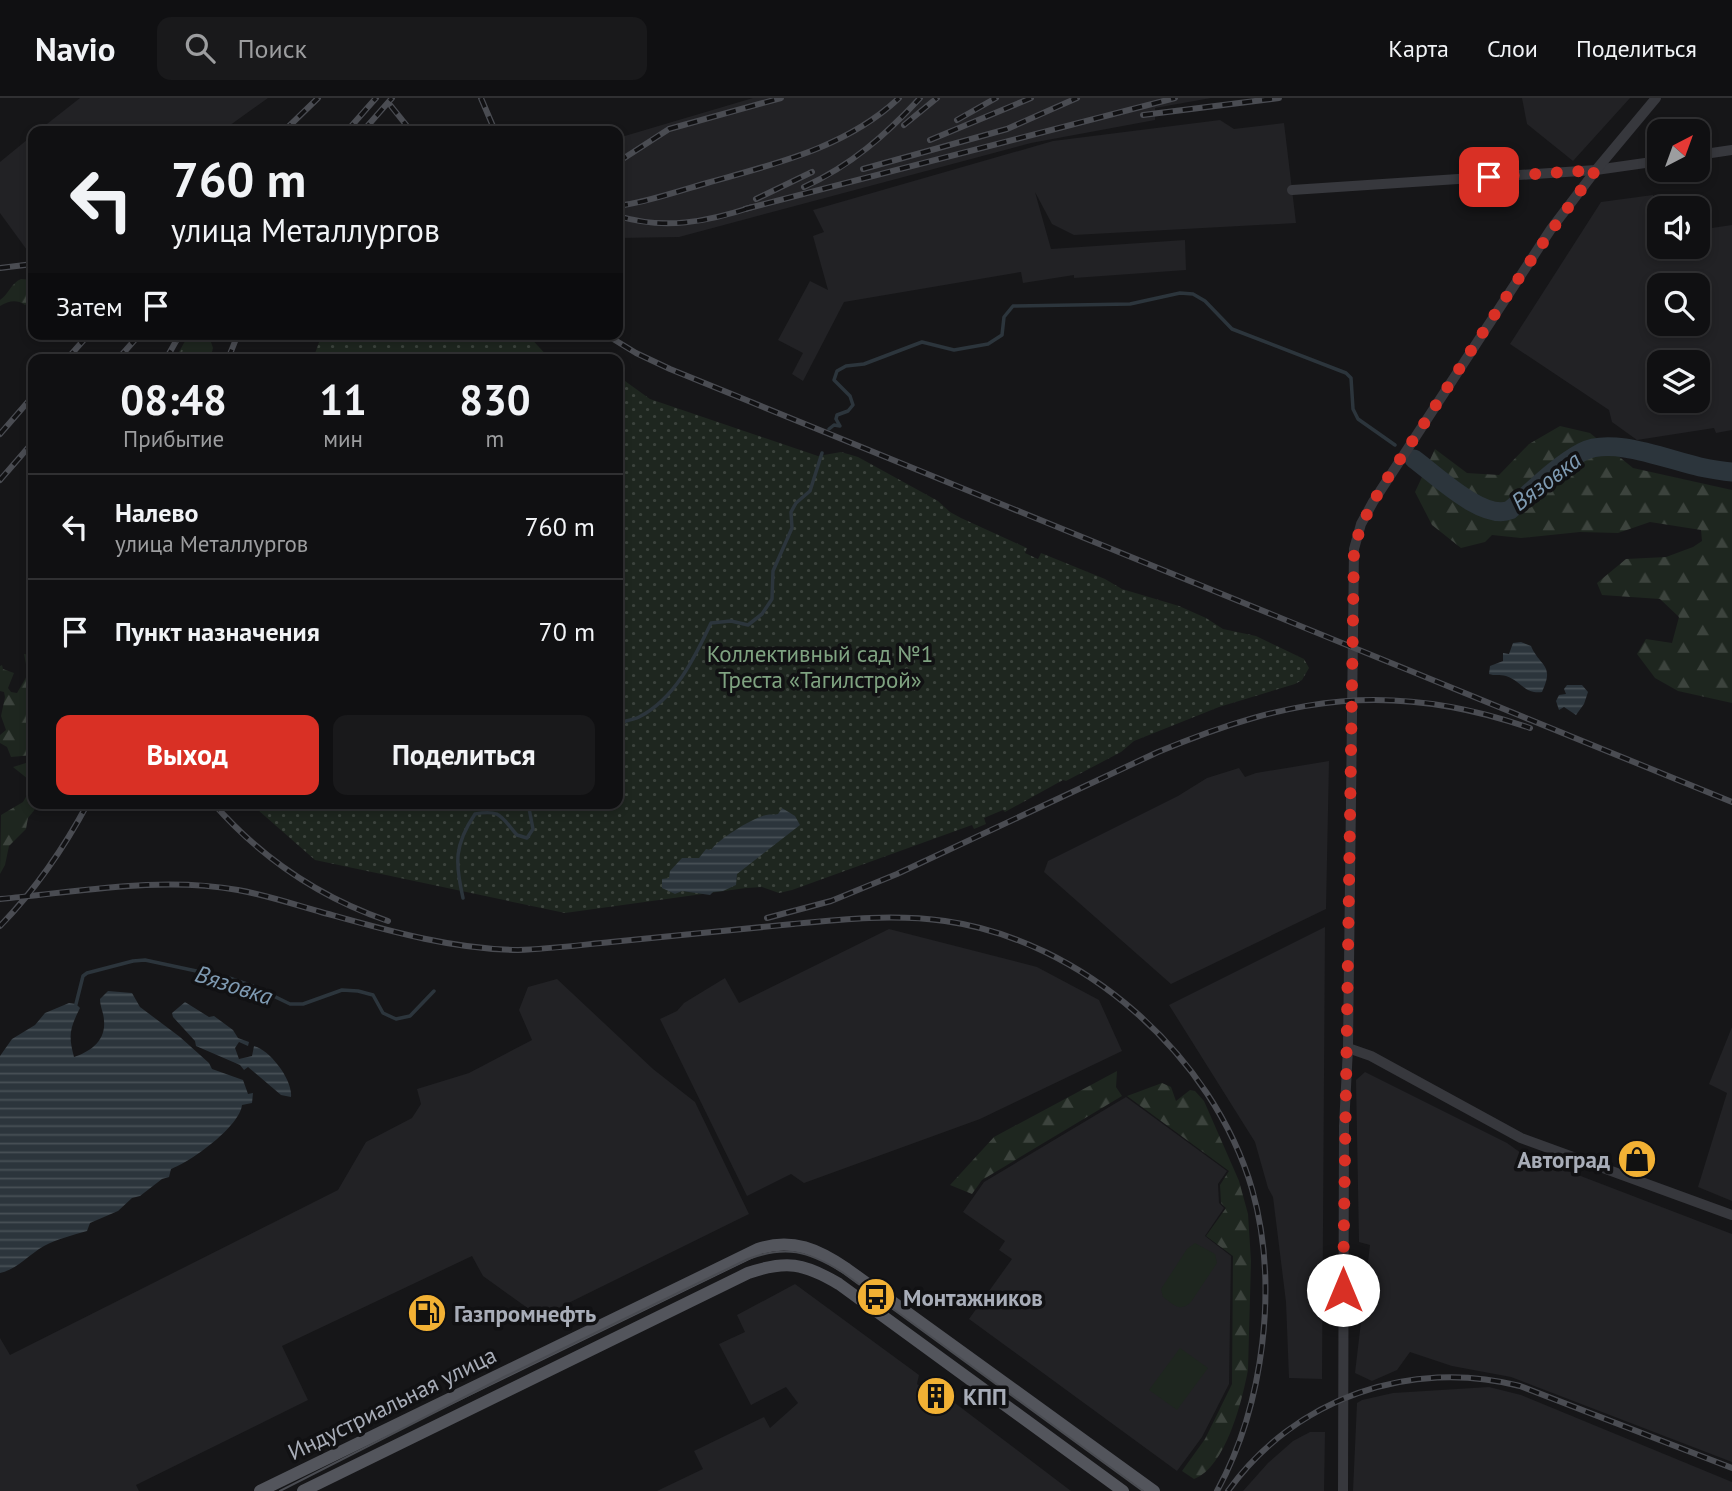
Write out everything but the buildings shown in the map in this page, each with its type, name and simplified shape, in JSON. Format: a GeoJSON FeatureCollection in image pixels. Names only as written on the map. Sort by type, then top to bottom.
{"type":"FeatureCollection","features":[{"type":"Feature","properties":{"kind":"main road","name":"Индустриальная улица"},"geometry":{"type":"LineString","coordinates":[[260,1491],[758,1248],[785,1243],[813,1249],[836,1261],[1154,1491]]}},
{"type":"Feature","properties":{"kind":"main road","name":"Индустриальная улица"},"geometry":{"type":"LineString","coordinates":[[303,1491],[748,1273],[783,1264],[813,1270],[839,1284],[1123,1491]]}},
{"type":"Feature","properties":{"kind":"street"},"geometry":{"type":"LineString","coordinates":[[1343,1491],[1344,1139],[1348,1048],[1349,769],[1354,646],[1352,561],[1357,537],[1373,502],[1551,229],[1656,98]]}},
{"type":"Feature","properties":{"kind":"street"},"geometry":{"type":"LineString","coordinates":[[1710,153],[1732,150]]}},
{"type":"Feature","properties":{"kind":"street"},"geometry":{"type":"LineString","coordinates":[[1292,190],[1596,170],[1647,163]]}},
{"type":"Feature","properties":{"kind":"street"},"geometry":{"type":"LineString","coordinates":[[1348,1048],[1371,1056],[1521,1138],[1732,1215]]}},
{"type":"Feature","properties":{"kind":"shaded area"},"geometry":{"type":"Polygon","coordinates":[[[80,98],[268,98],[229,126],[44,126],[80,98]]]}},
{"type":"Feature","properties":{"kind":"shaded area"},"geometry":{"type":"Polygon","coordinates":[[[753,98],[1211,98],[1155,108],[1155,120],[1031,143],[679,237],[623,238],[623,137],[753,98]]]}},
{"type":"Feature","properties":{"kind":"shaded area"},"geometry":{"type":"Polygon","coordinates":[[[1522,98],[1630,98],[1573,161],[1527,124],[1522,98]]]}},
{"type":"Feature","properties":{"kind":"shaded area"},"geometry":{"type":"Polygon","coordinates":[[[1220,120],[1234,129],[1284,123],[1296,223],[1074,235],[1052,224],[1035,192],[1051,249],[1185,240],[1186,270],[1074,278],[1074,275],[1023,283],[1021,272],[844,302],[803,381],[792,374],[803,353],[778,340],[810,281],[828,290],[813,236],[824,232],[813,210],[1053,141],[1220,120]]]}},
{"type":"Feature","properties":{"kind":"shaded area"},"geometry":{"type":"Polygon","coordinates":[[[28,139],[28,250],[0,213],[0,162],[28,139]]]}},
{"type":"Feature","properties":{"kind":"shaded area"},"geometry":{"type":"Polygon","coordinates":[[[1653,195],[1647,196],[1647,259],[1710,259],[1710,228],[1732,225],[1732,430],[1716,433],[1714,428],[1637,440],[1612,422],[1609,410],[1510,344],[1601,202],[1653,195]]]}},
{"type":"Feature","properties":{"kind":"shaded area"},"geometry":{"type":"Polygon","coordinates":[[[1521,642],[1531,646],[1545,666],[1547,676],[1542,692],[1531,691],[1506,676],[1489,674],[1490,666],[1503,661],[1503,653],[1509,654],[1513,643],[1521,642]]]}},
{"type":"Feature","properties":{"kind":"shaded area"},"geometry":{"type":"Polygon","coordinates":[[[1567,685],[1582,685],[1588,692],[1576,715],[1564,707],[1559,710],[1556,701],[1559,695],[1566,694],[1564,689],[1567,685]]]}},
{"type":"Feature","properties":{"kind":"shaded area"},"geometry":{"type":"Polygon","coordinates":[[[1329,761],[1326,909],[1171,984],[1044,872],[1048,861],[1178,796],[1207,778],[1239,768],[1245,777],[1329,761]]]}},
{"type":"Feature","properties":{"kind":"shaded area"},"geometry":{"type":"Polygon","coordinates":[[[782,808],[795,816],[800,825],[737,874],[736,885],[710,895],[682,891],[675,894],[662,888],[662,879],[669,878],[670,871],[682,858],[699,858],[706,849],[711,850],[736,830],[760,817],[778,814],[782,808]]]}},
{"type":"Feature","properties":{"kind":"shaded area"},"geometry":{"type":"Polygon","coordinates":[[[1325,927],[1322,1379],[1289,1378],[1286,1302],[1273,1197],[1255,1142],[1169,1005],[1325,927]]]}},
{"type":"Feature","properties":{"kind":"shaded area"},"geometry":{"type":"Polygon","coordinates":[[[889,929],[1037,967],[1099,1000],[1122,1051],[980,1119],[804,1183],[791,1174],[747,1196],[660,1019],[677,1011],[684,1003],[725,978],[739,1003],[889,929]]]}},
{"type":"Feature","properties":{"kind":"shaded area"},"geometry":{"type":"Polygon","coordinates":[[[557,979],[653,1069],[695,1102],[749,1214],[540,1317],[483,1276],[472,1256],[282,1346],[308,1400],[136,1485],[139,1491],[0,1491],[0,1338],[10,1355],[338,1190],[366,1142],[412,1118],[421,1104],[417,1089],[469,1073],[532,1040],[519,1010],[528,987],[557,979]]]}},
{"type":"Feature","properties":{"kind":"shaded area"},"geometry":{"type":"Polygon","coordinates":[[[108,991],[132,993],[140,1007],[180,1037],[209,1063],[212,1069],[243,1080],[248,1094],[253,1093],[252,1103],[242,1105],[233,1123],[224,1133],[202,1151],[171,1169],[169,1177],[162,1179],[140,1196],[132,1198],[118,1211],[90,1223],[87,1231],[49,1244],[0,1273],[0,1056],[12,1039],[35,1025],[45,1013],[69,1003],[80,1008],[71,1032],[74,1057],[86,1052],[100,1040],[104,1018],[100,999],[108,991]]]}},
{"type":"Feature","properties":{"kind":"shaded area"},"geometry":{"type":"Polygon","coordinates":[[[185,1002],[209,1017],[214,1016],[233,1030],[238,1038],[249,1042],[248,1046],[239,1042],[235,1048],[239,1059],[252,1056],[254,1046],[267,1053],[284,1074],[291,1097],[281,1095],[248,1067],[244,1070],[240,1065],[196,1046],[195,1041],[172,1013],[185,1002]]]}},
{"type":"Feature","properties":{"kind":"shaded area"},"geometry":{"type":"Polygon","coordinates":[[[1732,1027],[1732,1201],[1698,1187],[1727,1093],[1709,1084],[1732,1027]]]}},
{"type":"Feature","properties":{"kind":"shaded area"},"geometry":{"type":"Polygon","coordinates":[[[1365,1072],[1507,1143],[1521,1153],[1732,1234],[1732,1462],[1511,1377],[1452,1366],[1410,1352],[1397,1370],[1372,1381],[1355,1373],[1370,1245],[1359,1242],[1356,1080],[1365,1072]]]}},
{"type":"Feature","properties":{"kind":"shaded area"},"geometry":{"type":"Polygon","coordinates":[[[1126,1097],[1227,1171],[1218,1184],[1219,1203],[1224,1208],[1205,1236],[1231,1256],[1229,1384],[1202,1437],[1177,1471],[969,1319],[1012,1259],[999,1250],[1005,1241],[963,1212],[984,1182],[1126,1097]]]}},
{"type":"Feature","properties":{"kind":"shaded area"},"geometry":{"type":"Polygon","coordinates":[[[795,1284],[919,1375],[917,1384],[929,1393],[939,1387],[943,1394],[1071,1491],[657,1491],[703,1469],[694,1451],[764,1417],[770,1428],[798,1403],[786,1387],[751,1405],[719,1344],[745,1332],[737,1315],[795,1284]]]}},
{"type":"Feature","properties":{"kind":"shaded area"},"geometry":{"type":"Polygon","coordinates":[[[1489,1387],[1521,1395],[1732,1482],[1732,1491],[1353,1491],[1357,1403],[1393,1393],[1489,1387]]]}},
{"type":"Feature","properties":{"kind":"shaded area"},"geometry":{"type":"Polygon","coordinates":[[[1310,1432],[1325,1432],[1324,1491],[1243,1491],[1268,1463],[1293,1441],[1310,1432]]]}},
{"type":"Feature","properties":{"kind":"green space"},"geometry":{"type":"Polygon","coordinates":[[[21,279],[28,280],[28,303],[25,305],[12,301],[0,306],[0,300],[21,279]]]}},
{"type":"Feature","properties":{"kind":"green space"},"geometry":{"type":"Polygon","coordinates":[[[186,340],[213,340],[211,354],[178,354],[186,340]]]}},
{"type":"Feature","properties":{"kind":"green space"},"geometry":{"type":"Polygon","coordinates":[[[320,340],[533,340],[545,354],[315,354],[320,340]]]}},
{"type":"Feature","properties":{"kind":"green space","name":"Коллективный сад №1 Треста «Тагилстрой»"},"geometry":{"type":"Polygon","coordinates":[[[623,380],[650,399],[818,456],[841,452],[858,457],[938,501],[961,518],[1027,548],[1025,553],[1038,559],[1041,553],[1105,579],[1122,589],[1179,606],[1223,629],[1256,636],[1304,659],[1309,668],[1302,680],[1295,684],[1219,707],[1134,741],[1121,752],[1066,781],[1063,780],[1005,812],[1003,810],[984,818],[986,824],[974,829],[972,825],[779,893],[762,887],[746,888],[565,913],[315,860],[257,809],[623,809],[623,380]]]}},
{"type":"Feature","properties":{"kind":"green space"},"geometry":{"type":"Polygon","coordinates":[[[1560,426],[1590,433],[1633,468],[1732,490],[1732,703],[1678,691],[1655,678],[1637,654],[1646,639],[1672,643],[1679,617],[1660,599],[1602,595],[1597,583],[1626,559],[1666,557],[1693,547],[1702,541],[1701,530],[1650,522],[1618,533],[1580,532],[1521,538],[1492,535],[1485,542],[1461,548],[1432,525],[1415,492],[1435,449],[1467,473],[1499,475],[1529,444],[1560,426]]]}},
{"type":"Feature","properties":{"kind":"green space"},"geometry":{"type":"Polygon","coordinates":[[[24,654],[28,654],[28,674],[24,654]]]}},
{"type":"Feature","properties":{"kind":"green space"},"geometry":{"type":"Polygon","coordinates":[[[0,666],[14,673],[8,688],[17,693],[28,674],[28,755],[11,757],[7,747],[0,743],[0,735],[6,730],[1,716],[5,697],[4,692],[0,691],[0,666]]]}},
{"type":"Feature","properties":{"kind":"green space"},"geometry":{"type":"Polygon","coordinates":[[[28,761],[28,779],[13,767],[28,761]]]}},
{"type":"Feature","properties":{"kind":"green space"},"geometry":{"type":"Polygon","coordinates":[[[28,793],[28,809],[35,809],[28,818],[26,829],[9,846],[0,874],[1,815],[23,802],[28,793]]]}},
{"type":"Feature","properties":{"kind":"green space"},"geometry":{"type":"Polygon","coordinates":[[[1117,1071],[1116,1087],[1122,1096],[982,1180],[972,1194],[950,1185],[994,1137],[1117,1071]]]}},
{"type":"Feature","properties":{"kind":"green space"},"geometry":{"type":"Polygon","coordinates":[[[1162,1083],[1171,1087],[1176,1101],[1190,1090],[1195,1091],[1204,1101],[1239,1181],[1248,1214],[1251,1261],[1248,1370],[1237,1415],[1224,1447],[1205,1472],[1194,1479],[1182,1471],[1205,1439],[1232,1384],[1233,1256],[1206,1236],[1226,1208],[1221,1203],[1220,1185],[1229,1171],[1127,1096],[1162,1083]]]}},
{"type":"Feature","properties":{"kind":"green space"},"geometry":{"type":"Polygon","coordinates":[[[1195,1243],[1215,1254],[1217,1263],[1191,1302],[1180,1307],[1163,1297],[1161,1289],[1187,1249],[1195,1243]]]}},
{"type":"Feature","properties":{"kind":"green space"},"geometry":{"type":"Polygon","coordinates":[[[1180,1348],[1208,1368],[1177,1410],[1149,1390],[1180,1348]]]}},
{"type":"Feature","properties":{"kind":"waterway"},"geometry":{"type":"LineString","coordinates":[[829,429],[834,425],[840,426],[837,415],[848,411],[853,405],[850,396],[834,380],[837,371],[846,366],[864,364],[922,342],[954,350],[988,344],[1002,335],[1004,317],[1013,306],[1130,304],[1180,293],[1193,294],[1205,301],[1232,329],[1346,373],[1351,378],[1353,409],[1358,419],[1395,445]]}},
{"type":"Feature","properties":{"kind":"waterway","name":"Вязовка"},"geometry":{"type":"LineString","coordinates":[[1414,459],[1460,495],[1499,512],[1510,510],[1563,464],[1594,448],[1624,448],[1732,472]]}},
{"type":"Feature","properties":{"kind":"waterway","name":"Вязовка"},"geometry":{"type":"LineString","coordinates":[[623,722],[639,717],[663,700],[691,663],[711,623],[731,621],[748,625],[762,614],[772,599],[773,571],[792,528],[791,512],[796,503],[810,491],[822,453]]}},
{"type":"Feature","properties":{"kind":"waterway","name":"Вязовка"},"geometry":{"type":"LineString","coordinates":[[463,898],[458,854],[463,835],[475,814],[490,813],[500,816],[517,835],[527,838],[533,829],[529,809]]}},
{"type":"Feature","properties":{"kind":"waterway","name":"Вязовка"},"geometry":{"type":"LineString","coordinates":[[76,1004],[83,976],[87,973],[145,960],[229,978],[290,1004],[303,1004],[342,990],[358,991],[373,995],[383,1013],[396,1019],[410,1016],[434,991]]}},
{"type":"Feature","properties":{"kind":"tram line"},"geometry":{"type":"LineString","coordinates":[[280,1491],[506,1376],[748,1259],[785,1251],[818,1259],[842,1272],[1143,1491]]}},
{"type":"Feature","properties":{"kind":"railway"},"geometry":{"type":"LineString","coordinates":[[289,126],[318,98]]}},
{"type":"Feature","properties":{"kind":"railway"},"geometry":{"type":"LineString","coordinates":[[351,126],[376,98]]}},
{"type":"Feature","properties":{"kind":"railway"},"geometry":{"type":"LineString","coordinates":[[367,126],[392,98]]}},
{"type":"Feature","properties":{"kind":"railway"},"geometry":{"type":"LineString","coordinates":[[481,98],[493,126]]}},
{"type":"Feature","properties":{"kind":"railway"},"geometry":{"type":"LineString","coordinates":[[623,159],[669,129],[781,98]]}},
{"type":"Feature","properties":{"kind":"railway"},"geometry":{"type":"LineString","coordinates":[[623,205],[758,169],[808,152],[856,130],[899,98]]}},
{"type":"Feature","properties":{"kind":"railway"},"geometry":{"type":"LineString","coordinates":[[804,187],[837,169],[866,148],[894,125],[920,98]]}},
{"type":"Feature","properties":{"kind":"railway"},"geometry":{"type":"LineString","coordinates":[[904,125],[937,98]]}},
{"type":"Feature","properties":{"kind":"railway"},"geometry":{"type":"LineString","coordinates":[[957,120],[996,98]]}},
{"type":"Feature","properties":{"kind":"railway"},"geometry":{"type":"LineString","coordinates":[[930,140],[1031,98]]}},
{"type":"Feature","properties":{"kind":"railway"},"geometry":{"type":"LineString","coordinates":[[863,169],[1007,129],[1077,98]]}},
{"type":"Feature","properties":{"kind":"railway"},"geometry":{"type":"LineString","coordinates":[[745,209],[1175,98]]}},
{"type":"Feature","properties":{"kind":"railway"},"geometry":{"type":"LineString","coordinates":[[1143,115],[1279,98]]}},
{"type":"Feature","properties":{"kind":"railway"},"geometry":{"type":"LineString","coordinates":[[391,106],[407,126]]}},
{"type":"Feature","properties":{"kind":"railway"},"geometry":{"type":"LineString","coordinates":[[756,199],[812,172]]}},
{"type":"Feature","properties":{"kind":"railway"},"geometry":{"type":"LineString","coordinates":[[623,217],[652,223],[685,222],[719,217],[752,207]]}},
{"type":"Feature","properties":{"kind":"railway"},"geometry":{"type":"LineString","coordinates":[[0,268],[28,265]]}},
{"type":"Feature","properties":{"kind":"railway"},"geometry":{"type":"LineString","coordinates":[[71,354],[84,340]]}},
{"type":"Feature","properties":{"kind":"railway"},"geometry":{"type":"LineString","coordinates":[[122,354],[135,340]]}},
{"type":"Feature","properties":{"kind":"railway"},"geometry":{"type":"LineString","coordinates":[[169,354],[177,340]]}},
{"type":"Feature","properties":{"kind":"railway"},"geometry":{"type":"LineString","coordinates":[[230,354],[236,340]]}},
{"type":"Feature","properties":{"kind":"railway"},"geometry":{"type":"LineString","coordinates":[[615,340],[670,369],[1732,802]]}},
{"type":"Feature","properties":{"kind":"railway"},"geometry":{"type":"LineString","coordinates":[[0,434],[28,402]]}},
{"type":"Feature","properties":{"kind":"railway"},"geometry":{"type":"LineString","coordinates":[[0,480],[28,448]]}},
{"type":"Feature","properties":{"kind":"railway"},"geometry":{"type":"LineString","coordinates":[[767,918],[831,901],[897,874],[1158,752],[1252,718],[1341,701],[1386,700],[1432,704],[1480,713],[1530,728]]}},
{"type":"Feature","properties":{"kind":"railway"},"geometry":{"type":"LineString","coordinates":[[0,926],[48,868],[85,809]]}},
{"type":"Feature","properties":{"kind":"railway"},"geometry":{"type":"LineString","coordinates":[[218,809],[251,841],[293,874],[338,900],[388,921]]}},
{"type":"Feature","properties":{"kind":"railway"},"geometry":{"type":"LineString","coordinates":[[0,899],[149,885],[209,886],[259,894],[418,937],[468,946],[518,950],[831,920],[907,918],[945,921],[996,932],[1045,952],[1092,979],[1135,1012],[1174,1050],[1207,1093],[1233,1140],[1252,1189],[1265,1264],[1262,1343],[1256,1383],[1246,1421],[1217,1491]]}},
{"type":"Feature","properties":{"kind":"railway"},"geometry":{"type":"LineString","coordinates":[[1228,1491],[1255,1459],[1286,1431],[1321,1410],[1358,1393],[1397,1382],[1437,1378],[1479,1379],[1520,1386],[1732,1468]]}},
{"type":"Feature","properties":{"kind":"place","name":"Автоград"},"geometry":{"type":"Point","coordinates":[1637,1159]}},
{"type":"Feature","properties":{"kind":"place","name":"Монтажников"},"geometry":{"type":"Point","coordinates":[876,1297]}},
{"type":"Feature","properties":{"kind":"place","name":"Газпромнефть"},"geometry":{"type":"Point","coordinates":[427,1313]}},
{"type":"Feature","properties":{"kind":"place","name":"КПП"},"geometry":{"type":"Point","coordinates":[936,1396]}},
{"type":"Feature","properties":{"kind":"route"},"geometry":{"type":"LineString","coordinates":[[1343,1290],[1354,549],[1361,524],[1373,502],[1551,229],[1596,170],[1489,177]]}}]}
